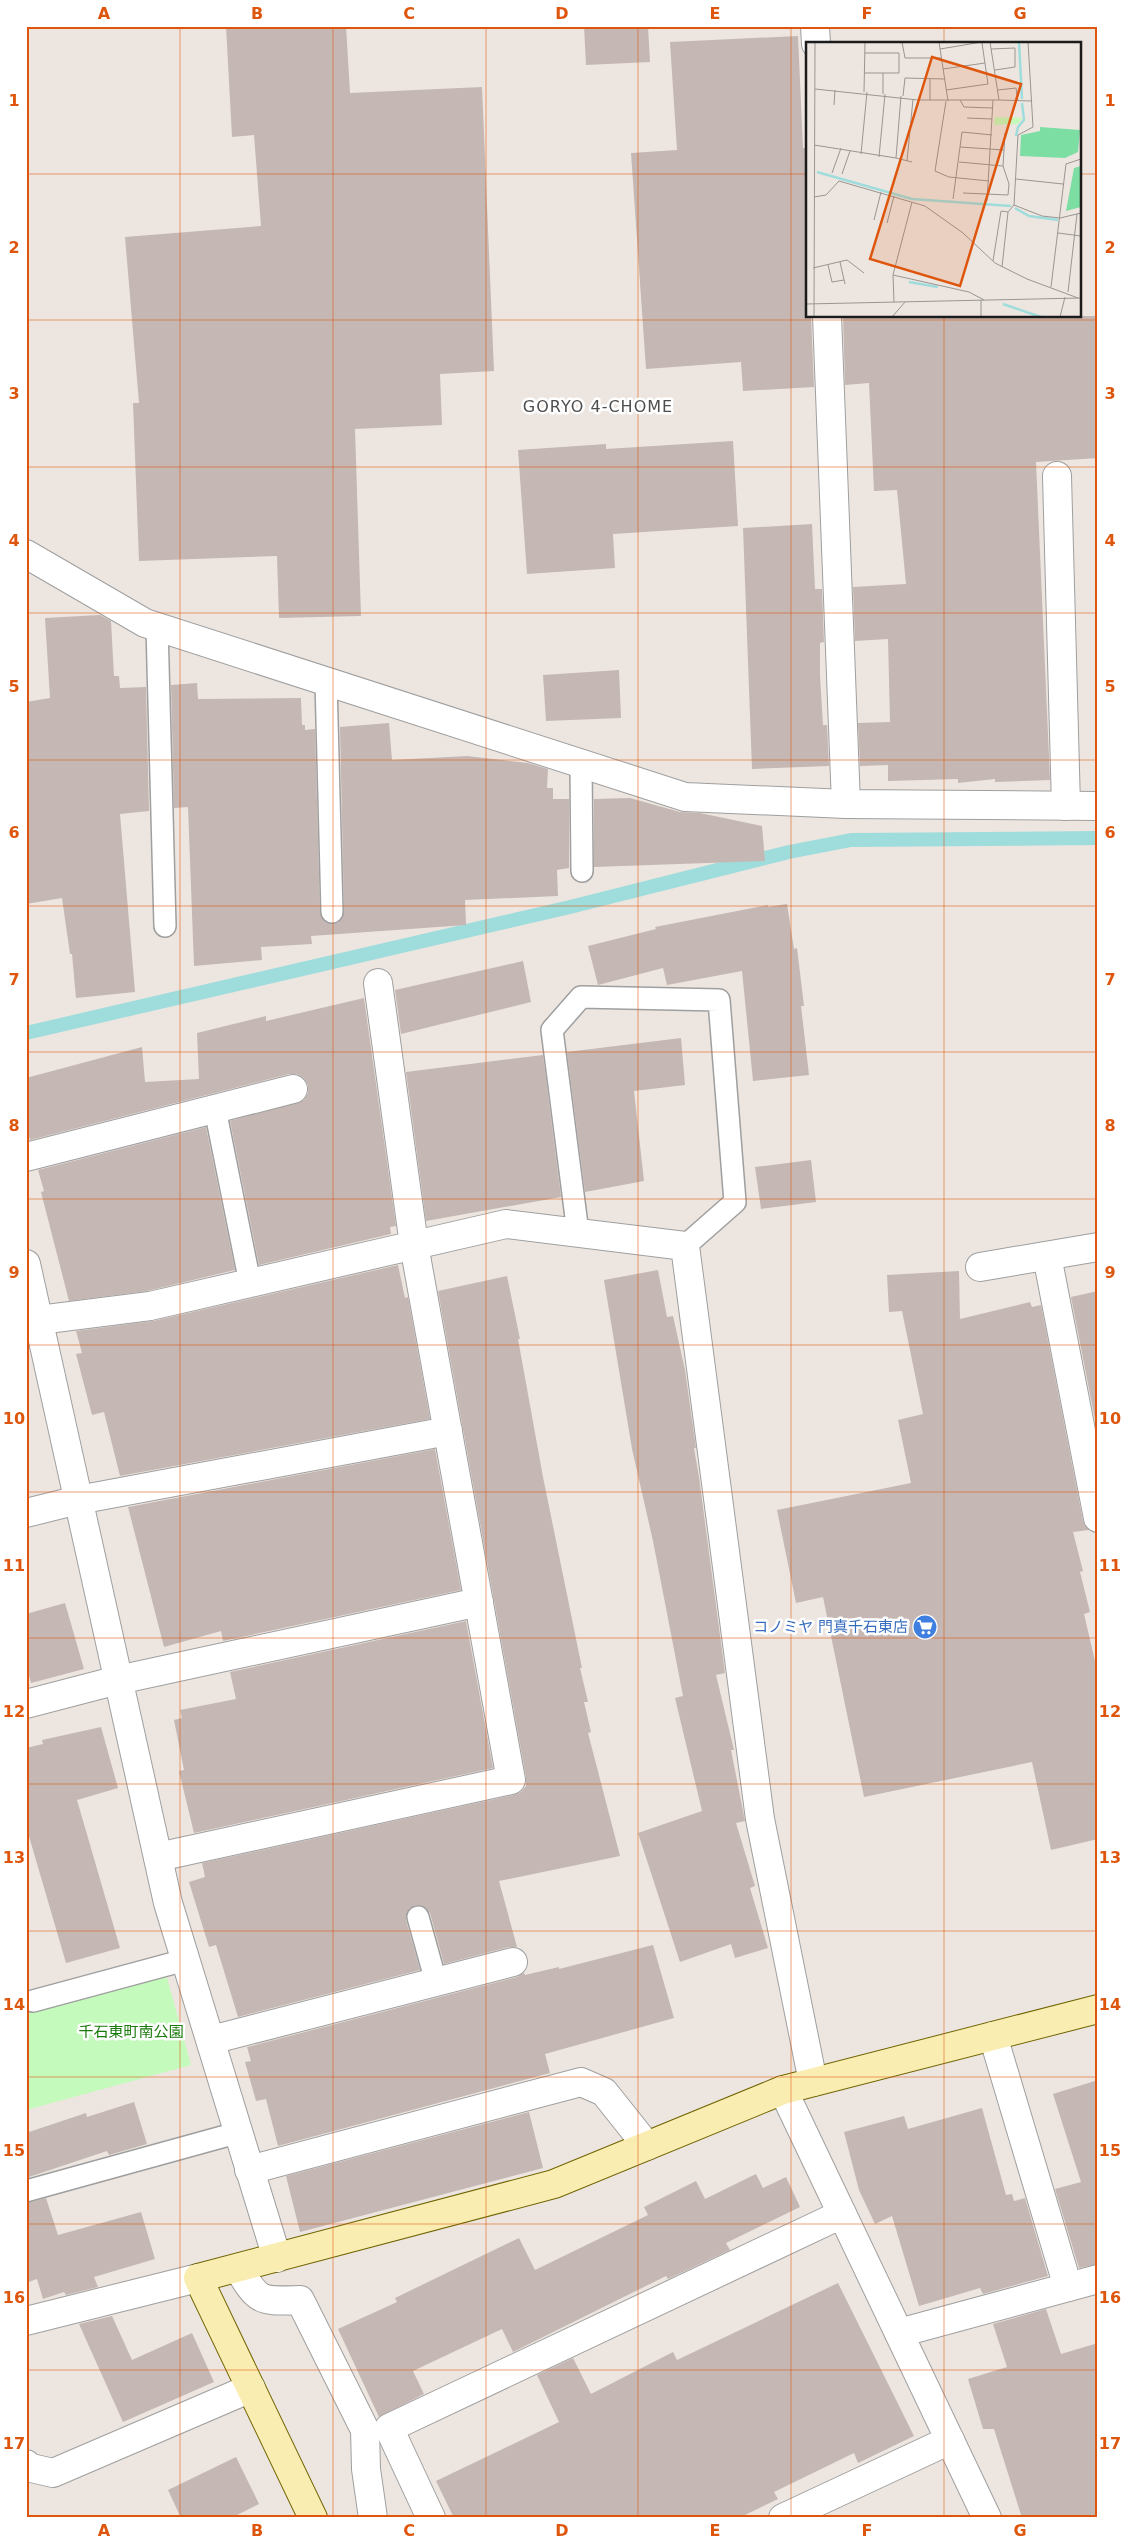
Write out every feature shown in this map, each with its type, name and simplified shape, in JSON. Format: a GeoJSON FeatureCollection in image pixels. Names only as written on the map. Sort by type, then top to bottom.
{"type":"FeatureCollection","features":[{"type":"Feature","properties":{"kind":"street"},"geometry":{"type":"LineString","coordinates":[[815,26],[816,42]]}},
{"type":"Feature","properties":{"kind":"street"},"geometry":{"type":"LineString","coordinates":[[827,318],[846,804]]}},
{"type":"Feature","properties":{"kind":"street"},"geometry":{"type":"LineString","coordinates":[[1057,476],[1066,806]]}},
{"type":"Feature","properties":{"kind":"street"},"geometry":{"type":"LineString","coordinates":[[26,554],[145,623],[685,797],[846,804],[1098,806]]}},
{"type":"Feature","properties":{"kind":"street"},"geometry":{"type":"LineString","coordinates":[[158,1857],[511,1780],[414,1245],[378,983]]}},
{"type":"Feature","properties":{"kind":"street"},"geometry":{"type":"LineString","coordinates":[[26,1158],[293,1089]]}},
{"type":"Feature","properties":{"kind":"street"},"geometry":{"type":"LineString","coordinates":[[39,1320],[150,1306],[506,1224],[685,1246],[760,1819],[813,2082]]}},
{"type":"Feature","properties":{"kind":"street"},"geometry":{"type":"LineString","coordinates":[[980,1267],[1098,1247]]}},
{"type":"Feature","properties":{"kind":"street"},"geometry":{"type":"LineString","coordinates":[[1047,1256],[1098,1518]]}},
{"type":"Feature","properties":{"kind":"street"},"geometry":{"type":"LineString","coordinates":[[26,1264],[168,1903],[240,2132],[249,2170],[277,2258]]}},
{"type":"Feature","properties":{"kind":"street"},"geometry":{"type":"LineString","coordinates":[[26,1513],[78,1500],[448,1431]]}},
{"type":"Feature","properties":{"kind":"street"},"geometry":{"type":"LineString","coordinates":[[26,1704],[118,1680],[479,1602]]}},
{"type":"Feature","properties":{"kind":"street"},"geometry":{"type":"LineString","coordinates":[[211,2040],[513,1962]]}},
{"type":"Feature","properties":{"kind":"street"},"geometry":{"type":"LineString","coordinates":[[26,2321],[277,2258],[554,2184],[783,2090],[1098,2010]]}},
{"type":"Feature","properties":{"kind":"street"},"geometry":{"type":"LineString","coordinates":[[993,2036],[1068,2287]]}},
{"type":"Feature","properties":{"kind":"street"},"geometry":{"type":"LineString","coordinates":[[249,2170],[581,2082],[604,2092],[648,2146]]}},
{"type":"Feature","properties":{"kind":"street"},"geometry":{"type":"LineString","coordinates":[[783,2090],[987,2518]]}},
{"type":"Feature","properties":{"kind":"street"},"geometry":{"type":"LineString","coordinates":[[431,2518],[389,2428],[842,2214]]}},
{"type":"Feature","properties":{"kind":"street"},"geometry":{"type":"LineString","coordinates":[[238,2268],[253,2294],[268,2301],[300,2300],[365,2430],[366,2469],[373,2518]]}},
{"type":"Feature","properties":{"kind":"street"},"geometry":{"type":"LineString","coordinates":[[198,2278],[313,2518]]}},
{"type":"Feature","properties":{"kind":"street"},"geometry":{"type":"LineString","coordinates":[[899,2333],[1098,2279]]}},
{"type":"Feature","properties":{"kind":"street"},"geometry":{"type":"LineString","coordinates":[[26,2464],[27,2467],[52,2473],[251,2388]]}},
{"type":"Feature","properties":{"kind":"street"},"geometry":{"type":"LineString","coordinates":[[783,2518],[950,2440]]}},
{"type":"Feature","properties":{"kind":"lane"},"geometry":{"type":"LineString","coordinates":[[157,627],[165,926]]}},
{"type":"Feature","properties":{"kind":"lane"},"geometry":{"type":"LineString","coordinates":[[326,681],[332,912]]}},
{"type":"Feature","properties":{"kind":"lane"},"geometry":{"type":"LineString","coordinates":[[581,764],[582,871]]}},
{"type":"Feature","properties":{"kind":"lane"},"geometry":{"type":"LineString","coordinates":[[578,1233],[552,1030],[581,997],[719,1000],[735,1202],[685,1246]]}},
{"type":"Feature","properties":{"kind":"lane"},"geometry":{"type":"LineString","coordinates":[[215,1109],[250,1283]]}},
{"type":"Feature","properties":{"kind":"lane"},"geometry":{"type":"LineString","coordinates":[[418,1917],[436,1982]]}},
{"type":"Feature","properties":{"kind":"lane"},"geometry":{"type":"LineString","coordinates":[[33,2001],[185,1960]]}},
{"type":"Feature","properties":{"kind":"lane"},"geometry":{"type":"LineString","coordinates":[[26,2191],[240,2132]]}},
{"type":"Feature","properties":{"kind":"green space","name":"千石東町南公園"},"geometry":{"type":"Polygon","coordinates":[[[166,1974],[191,2065],[26,2110],[26,2012],[166,1974]]]}},
{"type":"Feature","properties":{"kind":"building"},"geometry":{"type":"Polygon","coordinates":[[[226,26],[346,26],[350,93],[482,87],[494,371],[440,374],[442,425],[355,429],[361,616],[279,618],[277,556],[139,561],[133,403],[139,403],[125,237],[261,226],[254,135],[232,137],[226,26]]]}},
{"type":"Feature","properties":{"kind":"building"},"geometry":{"type":"Polygon","coordinates":[[[584,26],[648,26],[650,62],[586,65],[584,26]]]}},
{"type":"Feature","properties":{"kind":"building"},"geometry":{"type":"Polygon","coordinates":[[[798,36],[803,148],[805,148],[806,161],[806,318],[811,318],[814,387],[743,391],[741,362],[646,369],[631,153],[677,150],[670,42],[798,36]]]}},
{"type":"Feature","properties":{"kind":"building"},"geometry":{"type":"Polygon","coordinates":[[[1082,316],[1098,316],[1098,458],[1036,462],[1050,780],[995,782],[995,779],[958,783],[958,779],[888,781],[888,765],[860,766],[858,723],[890,722],[888,639],[855,641],[853,587],[906,584],[897,490],[874,491],[869,383],[845,385],[843,318],[1082,318],[1082,316]]]}},
{"type":"Feature","properties":{"kind":"building"},"geometry":{"type":"Polygon","coordinates":[[[733,441],[738,526],[613,534],[615,568],[527,574],[518,450],[606,444],[606,449],[733,441]]]}},
{"type":"Feature","properties":{"kind":"building"},"geometry":{"type":"Polygon","coordinates":[[[812,524],[815,589],[822,589],[824,642],[820,643],[820,676],[823,725],[827,725],[829,766],[752,769],[743,528],[812,524]]]}},
{"type":"Feature","properties":{"kind":"building"},"geometry":{"type":"Polygon","coordinates":[[[100,615],[111,621],[114,676],[119,676],[120,688],[146,687],[149,811],[120,814],[135,992],[76,998],[72,954],[70,954],[62,898],[26,904],[26,702],[50,698],[45,618],[100,615]]]}},
{"type":"Feature","properties":{"kind":"building"},"geometry":{"type":"Polygon","coordinates":[[[619,670],[621,718],[546,721],[543,675],[619,670]]]}},
{"type":"Feature","properties":{"kind":"building"},"geometry":{"type":"Polygon","coordinates":[[[197,683],[198,699],[301,698],[302,725],[305,725],[305,730],[315,729],[320,912],[326,923],[338,923],[344,912],[340,727],[389,723],[392,760],[467,756],[528,763],[548,769],[547,788],[553,788],[553,799],[569,799],[569,868],[557,870],[558,896],[465,900],[466,925],[311,936],[312,944],[261,947],[262,960],[194,966],[188,807],[174,808],[171,685],[197,683]]]}},
{"type":"Feature","properties":{"kind":"building"},"geometry":{"type":"Polygon","coordinates":[[[630,798],[680,812],[700,813],[762,826],[765,861],[594,867],[594,799],[630,798]]]}},
{"type":"Feature","properties":{"kind":"building"},"geometry":{"type":"Polygon","coordinates":[[[787,904],[794,949],[797,948],[804,1006],[801,1006],[809,1075],[753,1081],[742,971],[667,985],[663,968],[598,985],[588,946],[656,929],[655,927],[768,905],[768,907],[787,904]]]}},
{"type":"Feature","properties":{"kind":"building"},"geometry":{"type":"Polygon","coordinates":[[[523,961],[531,1002],[401,1034],[395,990],[523,961]]]}},
{"type":"Feature","properties":{"kind":"building"},"geometry":{"type":"Polygon","coordinates":[[[364,998],[396,1226],[390,1227],[391,1234],[259,1265],[230,1121],[304,1100],[308,1093],[308,1085],[304,1078],[297,1074],[289,1074],[30,1140],[26,1124],[26,1078],[142,1047],[145,1082],[199,1079],[197,1033],[266,1016],[266,1021],[364,998]]]}},
{"type":"Feature","properties":{"kind":"building"},"geometry":{"type":"Polygon","coordinates":[[[681,1038],[685,1085],[634,1091],[644,1181],[585,1192],[567,1052],[681,1038]]]}},
{"type":"Feature","properties":{"kind":"building"},"geometry":{"type":"Polygon","coordinates":[[[543,1055],[561,1197],[426,1221],[406,1072],[543,1055]]]}},
{"type":"Feature","properties":{"kind":"building"},"geometry":{"type":"Polygon","coordinates":[[[206,1127],[235,1270],[147,1291],[69,1301],[41,1192],[44,1191],[38,1170],[206,1127]]]}},
{"type":"Feature","properties":{"kind":"building"},"geometry":{"type":"Polygon","coordinates":[[[811,1160],[816,1202],[761,1209],[755,1167],[811,1160]]]}},
{"type":"Feature","properties":{"kind":"building"},"geometry":{"type":"Polygon","coordinates":[[[398,1265],[405,1298],[408,1297],[430,1419],[120,1476],[104,1412],[92,1415],[76,1354],[82,1353],[76,1331],[153,1321],[398,1265]]]}},
{"type":"Feature","properties":{"kind":"building"},"geometry":{"type":"Polygon","coordinates":[[[658,1270],[667,1317],[673,1316],[685,1370],[725,1673],[716,1675],[734,1750],[731,1750],[745,1821],[736,1823],[755,1886],[750,1888],[768,1948],[735,1958],[731,1944],[680,1962],[638,1833],[702,1811],[675,1698],[683,1696],[653,1541],[632,1449],[604,1280],[658,1270]]]}},
{"type":"Feature","properties":{"kind":"building"},"geometry":{"type":"Polygon","coordinates":[[[959,1271],[960,1319],[1030,1302],[1032,1307],[1041,1305],[1083,1521],[1089,1530],[1073,1532],[1083,1571],[1080,1572],[1090,1612],[1084,1614],[1098,1674],[1098,1839],[1051,1850],[1032,1762],[864,1797],[823,1597],[796,1603],[777,1510],[911,1483],[898,1420],[923,1414],[902,1311],[889,1312],[887,1275],[959,1271]]]}},
{"type":"Feature","properties":{"kind":"building"},"geometry":{"type":"Polygon","coordinates":[[[507,1276],[520,1339],[518,1339],[543,1477],[582,1668],[580,1668],[588,1702],[584,1702],[591,1732],[588,1733],[620,1856],[499,1881],[517,1947],[509,1947],[444,1964],[430,1913],[426,1908],[415,1905],[409,1909],[406,1920],[420,1970],[238,2017],[216,1945],[209,1947],[189,1882],[205,1877],[202,1863],[514,1795],[521,1792],[526,1786],[526,1777],[438,1291],[507,1276]]]}},
{"type":"Feature","properties":{"kind":"building"},"geometry":{"type":"Polygon","coordinates":[[[1098,1291],[1098,1435],[1071,1297],[1098,1291]]]}},
{"type":"Feature","properties":{"kind":"building"},"geometry":{"type":"Polygon","coordinates":[[[435,1449],[461,1590],[223,1641],[221,1631],[164,1647],[128,1507],[435,1449]]]}},
{"type":"Feature","properties":{"kind":"building"},"geometry":{"type":"Polygon","coordinates":[[[65,1603],[84,1669],[31,1683],[26,1664],[26,1614],[65,1603]]]}},
{"type":"Feature","properties":{"kind":"building"},"geometry":{"type":"Polygon","coordinates":[[[466,1621],[493,1768],[194,1833],[179,1771],[184,1770],[174,1720],[182,1718],[180,1710],[236,1699],[230,1672],[466,1621]]]}},
{"type":"Feature","properties":{"kind":"building"},"geometry":{"type":"Polygon","coordinates":[[[101,1727],[118,1788],[77,1800],[120,1948],[66,1963],[26,1826],[26,1748],[43,1744],[42,1740],[101,1727]]]}},
{"type":"Feature","properties":{"kind":"building"},"geometry":{"type":"Polygon","coordinates":[[[653,1945],[674,2018],[545,2054],[550,2073],[278,2146],[266,2099],[256,2101],[245,2062],[251,2061],[247,2047],[517,1977],[524,1973],[525,1975],[559,1967],[559,1969],[653,1945]]]}},
{"type":"Feature","properties":{"kind":"building"},"geometry":{"type":"Polygon","coordinates":[[[1098,2080],[1098,2264],[1079,2268],[1055,2189],[1081,2182],[1053,2094],[1098,2080]]]}},
{"type":"Feature","properties":{"kind":"building"},"geometry":{"type":"Polygon","coordinates":[[[134,2102],[147,2144],[109,2155],[107,2151],[26,2178],[26,2133],[86,2113],[87,2117],[134,2102]]]}},
{"type":"Feature","properties":{"kind":"building"},"geometry":{"type":"Polygon","coordinates":[[[982,2108],[1006,2195],[1012,2194],[1014,2201],[1025,2198],[1048,2276],[983,2294],[980,2288],[919,2306],[892,2216],[875,2224],[859,2190],[844,2132],[904,2116],[908,2129],[982,2108]]]}},
{"type":"Feature","properties":{"kind":"building"},"geometry":{"type":"Polygon","coordinates":[[[529,2112],[543,2168],[300,2232],[286,2176],[529,2112]]]}},
{"type":"Feature","properties":{"kind":"building"},"geometry":{"type":"Polygon","coordinates":[[[756,2174],[763,2188],[786,2177],[800,2207],[726,2243],[730,2250],[668,2279],[666,2276],[513,2352],[502,2329],[413,2371],[424,2394],[379,2417],[338,2329],[397,2302],[395,2298],[519,2238],[535,2270],[648,2215],[644,2207],[696,2181],[705,2199],[756,2174]]]}},
{"type":"Feature","properties":{"kind":"building"},"geometry":{"type":"Polygon","coordinates":[[[46,2198],[58,2235],[141,2212],[155,2259],[94,2277],[98,2287],[66,2295],[64,2292],[43,2299],[37,2279],[26,2283],[26,2203],[46,2198]]]}},
{"type":"Feature","properties":{"kind":"building"},"geometry":{"type":"Polygon","coordinates":[[[838,2283],[914,2436],[858,2463],[854,2453],[774,2492],[778,2499],[739,2518],[454,2518],[436,2481],[559,2422],[537,2375],[573,2358],[591,2394],[673,2352],[677,2360],[838,2283]]]}},
{"type":"Feature","properties":{"kind":"building"},"geometry":{"type":"Polygon","coordinates":[[[1046,2309],[1061,2354],[1098,2343],[1098,2518],[1022,2518],[994,2429],[983,2429],[968,2379],[1007,2367],[993,2324],[1046,2309]]]}},
{"type":"Feature","properties":{"kind":"building"},"geometry":{"type":"Polygon","coordinates":[[[112,2316],[132,2360],[192,2333],[214,2382],[123,2422],[79,2324],[112,2316]]]}},
{"type":"Feature","properties":{"kind":"building"},"geometry":{"type":"Polygon","coordinates":[[[236,2457],[259,2504],[231,2518],[181,2518],[168,2490],[236,2457]]]}},
{"type":"Feature","properties":{"kind":"waterway"},"geometry":{"type":"LineString","coordinates":[[26,1033],[570,907],[789,852],[851,840],[1098,838]]}},
{"type":"Feature","properties":{"kind":"place","name":"コノミヤ 門真千石東店"},"geometry":{"type":"Point","coordinates":[925,1627]}},
{"type":"Feature","properties":{"kind":"district","name":"GORYO 4-CHOME"},"geometry":{"type":"Point","coordinates":[598,406]}}]}
